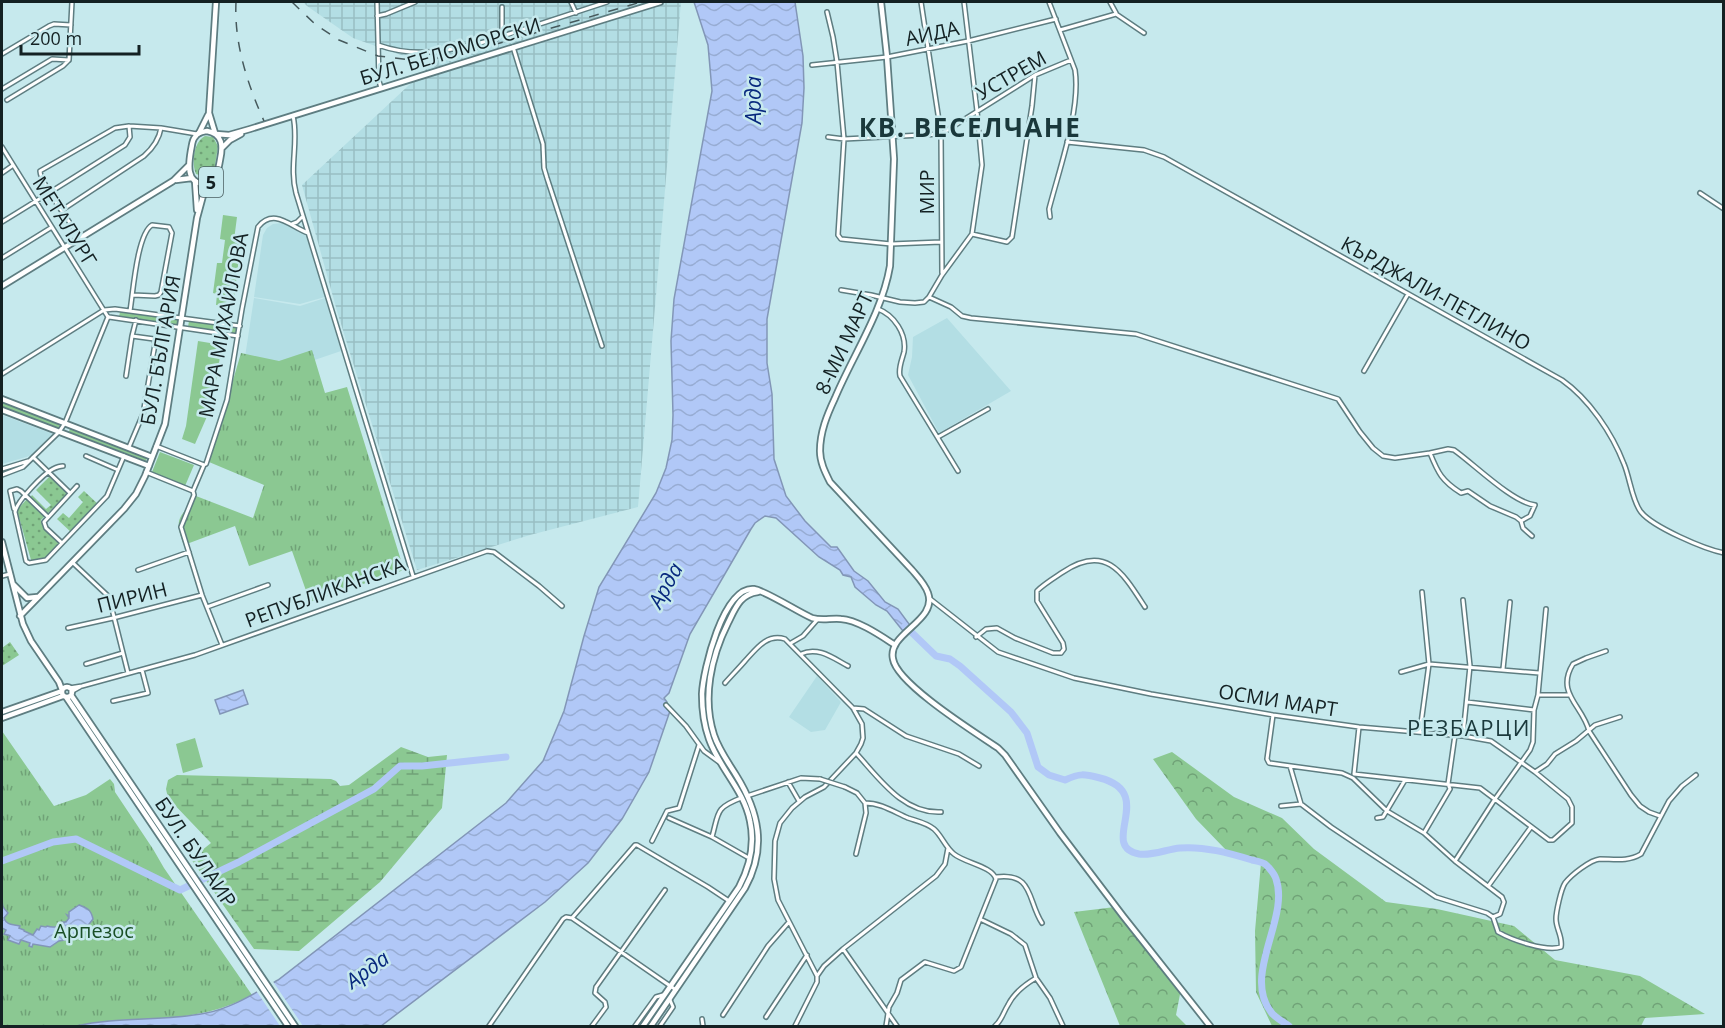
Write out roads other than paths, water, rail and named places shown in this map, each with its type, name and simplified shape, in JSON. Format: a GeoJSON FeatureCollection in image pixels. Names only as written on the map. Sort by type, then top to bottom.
{"type":"FeatureCollection","features":[{"type":"Feature","properties":{"kind":"main road"},"geometry":{"type":"LineString","coordinates":[[198,134],[209,113],[216,2]]}},
{"type":"Feature","properties":{"kind":"main road","name":"БУЛ. БЕЛОМОРСКИ"},"geometry":{"type":"LineString","coordinates":[[215,134],[230,135],[660,2]]}},
{"type":"Feature","properties":{"kind":"main road","name":"8-МИ МАРТ"},"geometry":{"type":"LineString","coordinates":[[881,2],[893,137],[893,198],[888,280],[878,309],[826,420],[820,454],[830,482],[912,570],[926,588],[929,598]]}},
{"type":"Feature","properties":{"kind":"main road"},"geometry":{"type":"LineString","coordinates":[[209,113],[215,134]]}},
{"type":"Feature","properties":{"kind":"main road","name":"БУЛ. БЕЛОМОРСКИ"},"geometry":{"type":"LineString","coordinates":[[222,148],[230,140],[250,129]]}},
{"type":"Feature","properties":{"kind":"main road","name":"5"},"geometry":{"type":"LineString","coordinates":[[207,131],[215,134],[220,139],[222,148],[217,175],[209,183],[201,184],[194,180],[189,172],[193,140],[198,134],[207,131]]}},
{"type":"Feature","properties":{"kind":"main road","name":"5"},"geometry":{"type":"LineString","coordinates":[[2,286],[173,181],[189,165]]}},
{"type":"Feature","properties":{"kind":"main road","name":"5"},"geometry":{"type":"LineString","coordinates":[[173,181],[194,180]]}},
{"type":"Feature","properties":{"kind":"main road","name":"БУЛ. БЪЛГАРИЯ"},"geometry":{"type":"LineString","coordinates":[[194,180],[197,191],[197,218]]}},
{"type":"Feature","properties":{"kind":"main road","name":"БУЛ. БЪЛГАРИЯ"},"geometry":{"type":"LineString","coordinates":[[20,616],[124,509],[136,494],[149,466],[167,413],[197,218],[203,194],[209,183]]}},
{"type":"Feature","properties":{"kind":"main road"},"geometry":{"type":"LineString","coordinates":[[2,399],[152,457]]}},
{"type":"Feature","properties":{"kind":"main road"},"geometry":{"type":"LineString","coordinates":[[2,410],[149,466]]}},
{"type":"Feature","properties":{"kind":"main road","name":"БУЛ. БУЛАИР"},"geometry":{"type":"LineString","coordinates":[[2,542],[20,616],[28,636],[295,1026]]}},
{"type":"Feature","properties":{"kind":"main road"},"geometry":{"type":"LineString","coordinates":[[12,584],[27,598],[39,596]]}},
{"type":"Feature","properties":{"kind":"main road"},"geometry":{"type":"LineString","coordinates":[[651,1026],[668,997],[671,986],[746,875],[751,859],[752,832],[745,797],[720,763],[709,739],[703,711],[702,695],[706,663],[732,600],[742,592],[754,589],[818,620],[848,620],[895,645]]}},
{"type":"Feature","properties":{"kind":"main road"},"geometry":{"type":"LineString","coordinates":[[643,1026],[676,990],[740,896],[753,872],[758,839],[756,821],[715,737],[708,710],[708,696],[718,646],[738,603],[749,594],[761,592]]}},
{"type":"Feature","properties":{"kind":"main road"},"geometry":{"type":"LineString","coordinates":[[929,598],[927,610],[895,645],[892,659],[898,670],[950,716],[1005,755],[1108,897],[1210,1026]]}},
{"type":"Feature","properties":{"kind":"main road","name":"БУЛ. БУЛАИР"},"geometry":{"type":"LineString","coordinates":[[66,692],[165,845],[288,1026]]}},
{"type":"Feature","properties":{"kind":"main road","name":"РЕПУБЛИКАНСКА"},"geometry":{"type":"LineString","coordinates":[[2,712],[66,692]]}},
{"type":"Feature","properties":{"kind":"main road","name":"РЕПУБЛИКАНСКА"},"geometry":{"type":"LineString","coordinates":[[2,718],[66,692]]}},
{"type":"Feature","properties":{"kind":"street"},"geometry":{"type":"LineString","coordinates":[[8,100],[69,60],[72,2]]}},
{"type":"Feature","properties":{"kind":"street"},"geometry":{"type":"LineString","coordinates":[[376,2],[381,88]]}},
{"type":"Feature","properties":{"kind":"street"},"geometry":{"type":"LineString","coordinates":[[377,16],[415,2]]}},
{"type":"Feature","properties":{"kind":"street"},"geometry":{"type":"LineString","coordinates":[[571,2],[576,13]]}},
{"type":"Feature","properties":{"kind":"street"},"geometry":{"type":"LineString","coordinates":[[378,45],[397,51],[435,53],[496,39],[502,34],[506,35],[608,2]]}},
{"type":"Feature","properties":{"kind":"street","name":"МИР"},"geometry":{"type":"LineString","coordinates":[[921,2],[940,134],[942,275]]}},
{"type":"Feature","properties":{"kind":"street"},"geometry":{"type":"LineString","coordinates":[[841,290],[900,302],[924,302],[972,234],[982,165],[964,2]]}},
{"type":"Feature","properties":{"kind":"street"},"geometry":{"type":"LineString","coordinates":[[1049,2],[1075,70],[1076,88],[1067,142],[1049,209],[1050,217]]}},
{"type":"Feature","properties":{"kind":"street"},"geometry":{"type":"LineString","coordinates":[[1110,2],[1116,14],[1144,33]]}},
{"type":"Feature","properties":{"kind":"street"},"geometry":{"type":"LineString","coordinates":[[502,7],[502,34]]}},
{"type":"Feature","properties":{"kind":"street"},"geometry":{"type":"LineString","coordinates":[[827,12],[837,62],[844,139],[838,236],[841,239],[891,244],[941,242]]}},
{"type":"Feature","properties":{"kind":"street"},"geometry":{"type":"LineString","coordinates":[[1060,30],[1116,14]]}},
{"type":"Feature","properties":{"kind":"street","name":"АИДА"},"geometry":{"type":"LineString","coordinates":[[812,65],[928,50],[1056,19]]}},
{"type":"Feature","properties":{"kind":"street"},"geometry":{"type":"LineString","coordinates":[[2,54],[49,26],[71,25]]}},
{"type":"Feature","properties":{"kind":"street"},"geometry":{"type":"LineString","coordinates":[[513,47],[543,144],[544,168],[602,346]]}},
{"type":"Feature","properties":{"kind":"street"},"geometry":{"type":"LineString","coordinates":[[3,89],[52,59],[69,60]]}},
{"type":"Feature","properties":{"kind":"street","name":"УСТРЕМ"},"geometry":{"type":"LineString","coordinates":[[828,137],[844,139],[940,134],[1035,75],[1071,60]]}},
{"type":"Feature","properties":{"kind":"street"},"geometry":{"type":"LineString","coordinates":[[972,234],[1007,242],[1012,237],[1035,75]]}},
{"type":"Feature","properties":{"kind":"street"},"geometry":{"type":"LineString","coordinates":[[293,116],[296,129],[293,184],[413,577]]}},
{"type":"Feature","properties":{"kind":"street"},"geometry":{"type":"LineString","coordinates":[[74,229],[40,177],[42,169],[115,128],[127,126],[161,128],[198,134]]}},
{"type":"Feature","properties":{"kind":"street"},"geometry":{"type":"LineString","coordinates":[[2,222],[124,145],[129,140],[127,126]]}},
{"type":"Feature","properties":{"kind":"street"},"geometry":{"type":"LineString","coordinates":[[62,210],[150,150],[158,139],[161,128]]}},
{"type":"Feature","properties":{"kind":"street"},"geometry":{"type":"LineString","coordinates":[[186,133],[193,140]]}},
{"type":"Feature","properties":{"kind":"street","name":"КЪРДЖАЛИ-ПЕТЛИНО"},"geometry":{"type":"LineString","coordinates":[[1067,142],[1144,150],[1164,157],[1562,380],[1574,388],[1610,435],[1624,463],[1642,514],[1664,529],[1712,551],[1724,553]]}},
{"type":"Feature","properties":{"kind":"street","name":"МЕТАЛУРГ"},"geometry":{"type":"LineString","coordinates":[[2,147],[108,317]]}},
{"type":"Feature","properties":{"kind":"street"},"geometry":{"type":"LineString","coordinates":[[2,173],[12,166]]}},
{"type":"Feature","properties":{"kind":"street"},"geometry":{"type":"LineString","coordinates":[[1700,192],[1724,209]]}},
{"type":"Feature","properties":{"kind":"street"},"geometry":{"type":"LineString","coordinates":[[292,224],[302,216]]}},
{"type":"Feature","properties":{"kind":"street","name":"МАРА МИХАЙЛОВА"},"geometry":{"type":"LineString","coordinates":[[222,645],[202,595],[181,527],[206,464],[227,400],[258,227],[262,222],[273,218],[292,224]]}},
{"type":"Feature","properties":{"kind":"street"},"geometry":{"type":"LineString","coordinates":[[292,224],[308,233]]}},
{"type":"Feature","properties":{"kind":"street"},"geometry":{"type":"LineString","coordinates":[[130,311],[139,252],[146,230],[152,225],[169,227],[172,233],[161,292],[155,296],[133,295]]}},
{"type":"Feature","properties":{"kind":"street"},"geometry":{"type":"LineString","coordinates":[[2,258],[51,227]]}},
{"type":"Feature","properties":{"kind":"street"},"geometry":{"type":"LineString","coordinates":[[1364,371],[1408,294]]}},
{"type":"Feature","properties":{"kind":"street"},"geometry":{"type":"LineString","coordinates":[[929,297],[951,307],[962,316],[1136,334],[1338,399],[1360,432],[1383,456],[1395,458],[1454,450],[1508,492],[1524,502],[1535,505],[1530,516],[1521,521]]}},
{"type":"Feature","properties":{"kind":"street"},"geometry":{"type":"LineString","coordinates":[[878,309],[891,316],[901,332],[904,350],[900,376],[958,471]]}},
{"type":"Feature","properties":{"kind":"street"},"geometry":{"type":"LineString","coordinates":[[2,374],[104,310],[181,317],[240,326]]}},
{"type":"Feature","properties":{"kind":"street"},"geometry":{"type":"LineString","coordinates":[[2,475],[20,469],[30,461],[65,423],[108,317],[238,336]]}},
{"type":"Feature","properties":{"kind":"street"},"geometry":{"type":"LineString","coordinates":[[126,376],[136,320]]}},
{"type":"Feature","properties":{"kind":"street"},"geometry":{"type":"LineString","coordinates":[[129,447],[143,414],[155,344],[154,339],[132,336]]}},
{"type":"Feature","properties":{"kind":"street"},"geometry":{"type":"LineString","coordinates":[[938,437],[988,409]]}},
{"type":"Feature","properties":{"kind":"street"},"geometry":{"type":"LineString","coordinates":[[156,446],[204,465]]}},
{"type":"Feature","properties":{"kind":"street"},"geometry":{"type":"LineString","coordinates":[[1430,453],[1439,476],[1447,484],[1461,493],[1468,491],[1490,506],[1521,521],[1523,528],[1532,536]]}},
{"type":"Feature","properties":{"kind":"street"},"geometry":{"type":"LineString","coordinates":[[86,456],[118,470]]}},
{"type":"Feature","properties":{"kind":"street"},"geometry":{"type":"LineString","coordinates":[[48,517],[17,489],[10,491],[27,562],[31,564],[46,560],[107,496],[124,456]]}},
{"type":"Feature","properties":{"kind":"street"},"geometry":{"type":"LineString","coordinates":[[33,457],[70,493]]}},
{"type":"Feature","properties":{"kind":"street"},"geometry":{"type":"LineString","coordinates":[[2,469],[30,461]]}},
{"type":"Feature","properties":{"kind":"street"},"geometry":{"type":"LineString","coordinates":[[15,512],[25,495],[48,472],[53,468],[63,466]]}},
{"type":"Feature","properties":{"kind":"street"},"geometry":{"type":"LineString","coordinates":[[146,472],[194,491]]}},
{"type":"Feature","properties":{"kind":"street"},"geometry":{"type":"LineString","coordinates":[[62,543],[45,525],[45,520],[77,486]]}},
{"type":"Feature","properties":{"kind":"street","name":"РЕПУБЛИКАНСКА"},"geometry":{"type":"LineString","coordinates":[[66,692],[180,659],[464,558],[490,551],[539,586],[562,606]]}},
{"type":"Feature","properties":{"kind":"street"},"geometry":{"type":"LineString","coordinates":[[138,570],[189,552]]}},
{"type":"Feature","properties":{"kind":"street"},"geometry":{"type":"LineString","coordinates":[[976,637],[986,629],[997,628],[1053,653],[1061,653],[1064,649],[1063,643],[1037,601],[1037,591],[1072,566],[1085,561],[1102,561],[1118,570],[1146,607]]}},
{"type":"Feature","properties":{"kind":"street"},"geometry":{"type":"LineString","coordinates":[[72,562],[107,595],[128,673]]}},
{"type":"Feature","properties":{"kind":"street"},"geometry":{"type":"LineString","coordinates":[[2,576],[10,574]]}},
{"type":"Feature","properties":{"kind":"street"},"geometry":{"type":"LineString","coordinates":[[207,607],[268,585]]}},
{"type":"Feature","properties":{"kind":"street"},"geometry":{"type":"LineString","coordinates":[[1420,731],[1429,664],[1422,592]]}},
{"type":"Feature","properties":{"kind":"street","name":"ПИРИН"},"geometry":{"type":"LineString","coordinates":[[68,628],[202,595]]}},
{"type":"Feature","properties":{"kind":"street","name":"ОСМИ МАРТ"},"geometry":{"type":"LineString","coordinates":[[929,598],[992,649],[1005,656],[1074,678],[1273,716],[1359,727],[1455,735],[1491,741],[1535,772],[1570,801],[1573,820],[1571,825],[1553,840],[1549,840],[1531,827]]}},
{"type":"Feature","properties":{"kind":"street"},"geometry":{"type":"LineString","coordinates":[[1463,600],[1470,666],[1463,736]]}},
{"type":"Feature","properties":{"kind":"street"},"geometry":{"type":"LineString","coordinates":[[1503,669],[1510,602]]}},
{"type":"Feature","properties":{"kind":"street"},"geometry":{"type":"LineString","coordinates":[[1455,861],[1520,762],[1526,758],[1533,742],[1534,710],[1538,695],[1546,609]]}},
{"type":"Feature","properties":{"kind":"street"},"geometry":{"type":"LineString","coordinates":[[791,643],[803,636],[818,620]]}},
{"type":"Feature","properties":{"kind":"street"},"geometry":{"type":"LineString","coordinates":[[725,683],[756,648],[771,638],[780,637],[791,643],[853,708],[863,730],[861,744],[856,753],[824,787],[799,801],[785,816],[780,823],[775,840],[778,900],[817,978]]}},
{"type":"Feature","properties":{"kind":"street"},"geometry":{"type":"LineString","coordinates":[[801,654],[814,650],[822,652],[848,666]]}},
{"type":"Feature","properties":{"kind":"street"},"geometry":{"type":"LineString","coordinates":[[1606,651],[1573,664],[1567,681],[1568,695],[1630,795],[1649,813],[1660,816]]}},
{"type":"Feature","properties":{"kind":"street"},"geometry":{"type":"LineString","coordinates":[[86,664],[123,653]]}},
{"type":"Feature","properties":{"kind":"street"},"geometry":{"type":"LineString","coordinates":[[1401,672],[1429,664],[1539,674]]}},
{"type":"Feature","properties":{"kind":"street"},"geometry":{"type":"LineString","coordinates":[[113,701],[148,693],[142,670]]}},
{"type":"Feature","properties":{"kind":"street"},"geometry":{"type":"LineString","coordinates":[[1538,695],[1568,695]]}},
{"type":"Feature","properties":{"kind":"street"},"geometry":{"type":"LineString","coordinates":[[1467,702],[1534,710]]}},
{"type":"Feature","properties":{"kind":"street"},"geometry":{"type":"LineString","coordinates":[[666,705],[711,758],[720,763]]}},
{"type":"Feature","properties":{"kind":"street"},"geometry":{"type":"LineString","coordinates":[[853,708],[864,709],[906,736],[959,754],[979,766]]}},
{"type":"Feature","properties":{"kind":"street"},"geometry":{"type":"LineString","coordinates":[[1273,716],[1268,761],[1342,773],[1357,782],[1387,811],[1424,833],[1455,861],[1502,897],[1504,902],[1500,914],[1493,917]]}},
{"type":"Feature","properties":{"kind":"street"},"geometry":{"type":"LineString","coordinates":[[1535,772],[1547,764],[1555,754],[1596,725],[1620,717]]}},
{"type":"Feature","properties":{"kind":"street"},"geometry":{"type":"LineString","coordinates":[[1357,782],[1354,774],[1359,727]]}},
{"type":"Feature","properties":{"kind":"street"},"geometry":{"type":"LineString","coordinates":[[1424,833],[1450,789],[1448,784],[1455,735]]}},
{"type":"Feature","properties":{"kind":"street"},"geometry":{"type":"LineString","coordinates":[[652,841],[667,811],[679,808],[699,745]]}},
{"type":"Feature","properties":{"kind":"street"},"geometry":{"type":"LineString","coordinates":[[856,753],[905,802],[920,811],[941,812]]}},
{"type":"Feature","properties":{"kind":"street"},"geometry":{"type":"LineString","coordinates":[[1290,766],[1301,804],[1430,894],[1445,901],[1483,911],[1493,917],[1498,932],[1508,938],[1537,946],[1560,948],[1562,942],[1556,921],[1566,883],[1593,861],[1624,860],[1639,856],[1654,832],[1660,816],[1675,794],[1696,775]]}},
{"type":"Feature","properties":{"kind":"street"},"geometry":{"type":"LineString","coordinates":[[1354,774],[1480,788],[1531,827],[1489,885]]}},
{"type":"Feature","properties":{"kind":"street"},"geometry":{"type":"LineString","coordinates":[[712,837],[724,804],[788,781],[801,778],[820,779],[857,793],[865,803],[866,813],[856,854]]}},
{"type":"Feature","properties":{"kind":"street"},"geometry":{"type":"LineString","coordinates":[[1377,818],[1383,817],[1405,780]]}},
{"type":"Feature","properties":{"kind":"street"},"geometry":{"type":"LineString","coordinates":[[788,781],[799,801]]}},
{"type":"Feature","properties":{"kind":"street"},"geometry":{"type":"LineString","coordinates":[[865,803],[890,809],[929,825],[939,834],[948,848],[962,859],[988,870],[996,877],[1009,877],[1026,885],[1036,915],[1042,923]]}},
{"type":"Feature","properties":{"kind":"street"},"geometry":{"type":"LineString","coordinates":[[1281,806],[1301,804]]}},
{"type":"Feature","properties":{"kind":"street"},"geometry":{"type":"LineString","coordinates":[[669,818],[747,856]]}},
{"type":"Feature","properties":{"kind":"street"},"geometry":{"type":"LineString","coordinates":[[572,918],[632,847],[637,845],[729,901]]}},
{"type":"Feature","properties":{"kind":"street"},"geometry":{"type":"LineString","coordinates":[[795,1026],[824,966],[936,876],[945,864],[948,848]]}},
{"type":"Feature","properties":{"kind":"street"},"geometry":{"type":"LineString","coordinates":[[886,1026],[888,1012],[901,980],[919,965],[928,962],[954,970],[961,967],[996,882],[996,877]]}},
{"type":"Feature","properties":{"kind":"street"},"geometry":{"type":"LineString","coordinates":[[592,1026],[606,1006],[595,990],[665,890]]}},
{"type":"Feature","properties":{"kind":"street"},"geometry":{"type":"LineString","coordinates":[[489,1026],[566,917],[572,918],[676,990]]}},
{"type":"Feature","properties":{"kind":"street"},"geometry":{"type":"LineString","coordinates":[[980,919],[1011,934],[1025,945],[1036,978],[1050,998],[1064,1026]]}},
{"type":"Feature","properties":{"kind":"street"},"geometry":{"type":"LineString","coordinates":[[723,1015],[768,946],[789,922]]}},
{"type":"Feature","properties":{"kind":"street"},"geometry":{"type":"LineString","coordinates":[[843,949],[897,1026]]}},
{"type":"Feature","properties":{"kind":"street"},"geometry":{"type":"LineString","coordinates":[[766,1017],[807,955]]}},
{"type":"Feature","properties":{"kind":"street"},"geometry":{"type":"LineString","coordinates":[[995,1026],[1023,986],[1036,978]]}},
{"type":"Feature","properties":{"kind":"street"},"geometry":{"type":"LineString","coordinates":[[635,1026],[656,998],[668,997],[673,1007],[660,1026]]}},
{"type":"Feature","properties":{"kind":"street"},"geometry":{"type":"LineString","coordinates":[[702,1019],[703,1026]]}},
{"type":"Feature","properties":{"kind":"water","name":"Арда"},"geometry":{"type":"Polygon","coordinates":[[[694,2],[795,2],[803,56],[802,123],[767,319],[767,363],[772,394],[774,459],[786,496],[805,521],[831,547],[837,547],[854,571],[868,581],[885,602],[898,609],[909,624],[903,631],[887,611],[855,587],[851,577],[843,575],[840,570],[819,557],[776,518],[765,516],[751,529],[690,634],[669,693],[664,698],[667,702],[665,706],[670,711],[649,772],[622,819],[588,863],[545,902],[381,1026],[76,1026],[206,1013],[234,1004],[261,990],[278,980],[506,803],[543,761],[564,711],[599,587],[656,493],[666,468],[672,440],[671,341],[674,299],[712,91],[708,45],[694,2]]]}},
{"type":"Feature","properties":{"kind":"water"},"geometry":{"type":"Polygon","coordinates":[[[243,690],[248,704],[220,714],[215,700],[243,690]]]}},
{"type":"Feature","properties":{"kind":"water"},"geometry":{"type":"Polygon","coordinates":[[[2,901],[8,913],[4,918],[7,922],[20,926],[19,928],[33,935],[41,926],[56,927],[66,922],[69,912],[79,905],[89,910],[93,919],[86,928],[76,930],[70,939],[59,941],[50,947],[33,944],[32,947],[29,946],[30,943],[21,940],[19,944],[8,940],[10,936],[4,934],[6,930],[2,928],[2,901]]]}},
{"type":"Feature","properties":{"kind":"waterway"},"geometry":{"type":"LineString","coordinates":[[905,626],[936,656],[950,659],[960,666],[1011,712],[1027,733],[1038,767],[1049,775],[1065,780],[1078,775],[1086,775],[1117,785],[1125,795],[1127,807],[1123,841],[1128,849],[1139,854],[1180,848],[1207,849],[1261,862],[1268,867],[1275,877],[1279,894],[1264,964],[1263,997],[1271,1012],[1289,1026]]}},
{"type":"Feature","properties":{"kind":"waterway"},"geometry":{"type":"LineString","coordinates":[[2,861],[53,842],[76,839],[180,890],[239,862],[374,789],[400,766],[422,766],[506,757]]}},
{"type":"Feature","properties":{"kind":"railway"},"geometry":{"type":"LineString","coordinates":[[236,2],[239,48],[252,92],[264,121]]}},
{"type":"Feature","properties":{"kind":"railway"},"geometry":{"type":"LineString","coordinates":[[292,2],[316,25],[339,40],[378,56],[420,61],[490,46],[641,2]]}},
{"type":"Feature","properties":{"kind":"district","name":"КВ. ВЕСЕЛЧАНЕ"},"geometry":{"type":"Point","coordinates":[970,127]}},
{"type":"Feature","properties":{"kind":"district","name":"РЕЗБАРЦИ"},"geometry":{"type":"Point","coordinates":[1469,727]}},
{"type":"Feature","properties":{"kind":"park label","name":"Арпезос"},"geometry":{"type":"Point","coordinates":[94,930]}}]}
